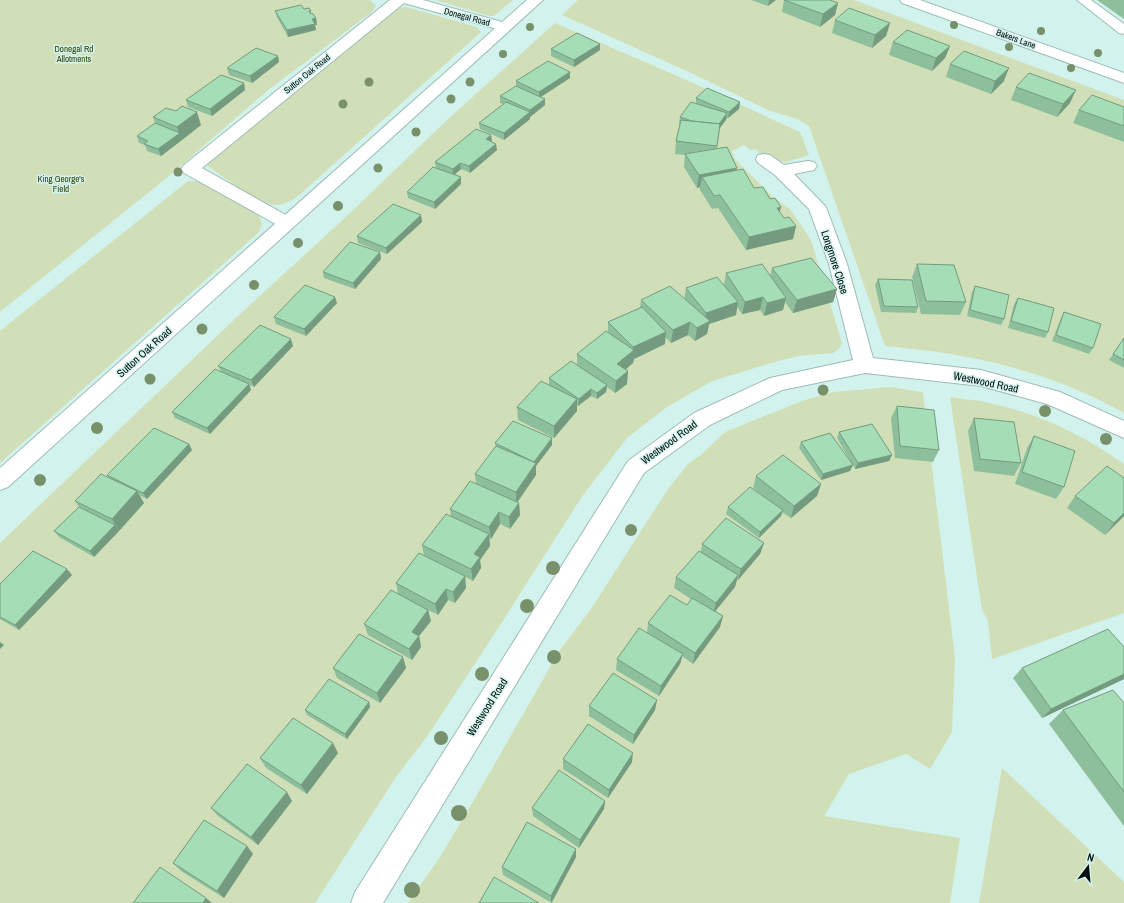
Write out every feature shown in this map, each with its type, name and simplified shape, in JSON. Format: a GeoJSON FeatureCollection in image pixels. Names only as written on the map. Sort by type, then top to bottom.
{"type":"FeatureCollection","features":[{"type":"Feature","properties":{"kind":"street","name":"Sutton Oak Road"},"geometry":{"type":"LineString","coordinates":[[287,223],[190,169],[399,0]]}},
{"type":"Feature","properties":{"kind":"street","name":"Donegal Road"},"geometry":{"type":"LineString","coordinates":[[407,0],[504,27]]}},
{"type":"Feature","properties":{"kind":"street","name":"Sutton Oak Road"},"geometry":{"type":"LineString","coordinates":[[0,480],[504,27],[536,0]]}},
{"type":"Feature","properties":{"kind":"street","name":"Bakers Lane"},"geometry":{"type":"LineString","coordinates":[[907,0],[1124,78]]}},
{"type":"Feature","properties":{"kind":"street","name":"Longmore Close"},"geometry":{"type":"LineString","coordinates":[[764,159],[781,171],[817,207],[838,264],[866,365]]}},
{"type":"Feature","properties":{"kind":"street"},"geometry":{"type":"LineString","coordinates":[[781,171],[808,166]]}},
{"type":"Feature","properties":{"kind":"street","name":"Westwood Road"},"geometry":{"type":"LineString","coordinates":[[366,903],[636,467],[702,419],[777,383],[866,365],[981,378],[1053,398],[1124,430]]}},
{"type":"Feature","properties":{"kind":"lane"},"geometry":{"type":"LineString","coordinates":[[1083,0],[1124,30]]}},
{"type":"Feature","properties":{"kind":"green space"},"geometry":{"type":"Polygon","coordinates":[[[0,0],[370,0],[376,6],[373,11],[267,91],[169,176],[0,312],[0,0]]]}},
{"type":"Feature","properties":{"kind":"green space"},"geometry":{"type":"Polygon","coordinates":[[[436,0],[513,0],[494,16],[489,16],[436,0]]]}},
{"type":"Feature","properties":{"kind":"green space"},"geometry":{"type":"Polygon","coordinates":[[[578,0],[854,0],[1124,100],[1124,413],[1087,394],[1048,378],[1007,366],[926,350],[885,346],[809,126],[797,119],[768,110],[689,72],[562,15],[578,0]]]}},
{"type":"Feature","properties":{"kind":"green space"},"geometry":{"type":"Polygon","coordinates":[[[406,7],[477,27],[481,32],[297,197],[281,204],[269,204],[251,195],[208,166],[205,162],[389,14],[398,8],[406,7]]]}},
{"type":"Feature","properties":{"kind":"green space"},"geometry":{"type":"Polygon","coordinates":[[[555,23],[684,79],[800,132],[809,155],[786,162],[764,159],[756,149],[750,150],[744,145],[732,151],[734,158],[773,197],[790,209],[811,240],[842,343],[839,349],[833,353],[798,356],[712,381],[667,407],[627,438],[583,495],[486,647],[426,738],[396,777],[315,903],[0,903],[0,543],[237,317],[349,214],[447,120],[555,23]]]}},
{"type":"Feature","properties":{"kind":"green space"},"geometry":{"type":"Polygon","coordinates":[[[188,181],[205,182],[259,215],[262,225],[258,233],[0,463],[0,331],[188,181]]]}},
{"type":"Feature","properties":{"kind":"green space"},"geometry":{"type":"Polygon","coordinates":[[[891,387],[923,392],[955,658],[952,732],[930,769],[906,754],[849,774],[824,816],[960,838],[950,903],[408,903],[440,857],[560,650],[591,609],[668,489],[688,464],[702,454],[725,432],[802,401],[833,392],[891,387]]]}},
{"type":"Feature","properties":{"kind":"green space"},"geometry":{"type":"Polygon","coordinates":[[[950,397],[990,403],[1044,419],[1093,444],[1124,464],[1124,613],[992,659],[988,621],[982,610],[950,397]]]}},
{"type":"Feature","properties":{"kind":"green space"},"geometry":{"type":"Polygon","coordinates":[[[1002,768],[1124,882],[1124,903],[979,903],[1002,768]]]}},
{"type":"Feature","properties":{"kind":"building"},"geometry":{"type":"Polygon","coordinates":[[[784,0],[830,0],[838,3],[823,14],[784,0]]]}},
{"type":"Feature","properties":{"kind":"building"},"geometry":{"type":"Polygon","coordinates":[[[301,5],[304,9],[309,8],[311,11],[309,11],[310,13],[316,18],[312,19],[315,24],[287,30],[275,11],[301,5]]]}},
{"type":"Feature","properties":{"kind":"building"},"geometry":{"type":"Polygon","coordinates":[[[849,8],[890,23],[875,35],[835,20],[849,8]]]}},
{"type":"Feature","properties":{"kind":"building"},"geometry":{"type":"Polygon","coordinates":[[[907,30],[950,46],[936,58],[893,42],[907,30]]]}},
{"type":"Feature","properties":{"kind":"building"},"geometry":{"type":"Polygon","coordinates":[[[577,33],[600,44],[574,60],[551,49],[577,33]]]}},
{"type":"Feature","properties":{"kind":"building"},"geometry":{"type":"Polygon","coordinates":[[[256,48],[278,56],[250,76],[227,68],[256,48]]]}},
{"type":"Feature","properties":{"kind":"building"},"geometry":{"type":"Polygon","coordinates":[[[964,51],[1009,68],[995,81],[950,64],[964,51]]]}},
{"type":"Feature","properties":{"kind":"building"},"geometry":{"type":"Polygon","coordinates":[[[548,61],[570,72],[539,92],[516,81],[548,61]]]}},
{"type":"Feature","properties":{"kind":"building"},"geometry":{"type":"Polygon","coordinates":[[[1029,73],[1076,90],[1063,104],[1016,87],[1029,73]]]}},
{"type":"Feature","properties":{"kind":"building"},"geometry":{"type":"Polygon","coordinates":[[[221,75],[244,83],[210,109],[186,100],[221,75]]]}},
{"type":"Feature","properties":{"kind":"building"},"geometry":{"type":"Polygon","coordinates":[[[516,86],[545,99],[530,110],[500,96],[516,86]]]}},
{"type":"Feature","properties":{"kind":"building"},"geometry":{"type":"Polygon","coordinates":[[[707,88],[740,102],[729,112],[696,98],[707,88]]]}},
{"type":"Feature","properties":{"kind":"building"},"geometry":{"type":"Polygon","coordinates":[[[1092,95],[1124,107],[1124,126],[1079,110],[1092,95]]]}},
{"type":"Feature","properties":{"kind":"building"},"geometry":{"type":"Polygon","coordinates":[[[506,102],[530,112],[504,133],[479,123],[506,102]]]}},
{"type":"Feature","properties":{"kind":"building"},"geometry":{"type":"Polygon","coordinates":[[[691,102],[727,113],[719,124],[692,121],[680,117],[691,102]]]}},
{"type":"Feature","properties":{"kind":"building"},"geometry":{"type":"Polygon","coordinates":[[[182,106],[197,112],[177,127],[153,117],[166,108],[176,111],[182,106]]]}},
{"type":"Feature","properties":{"kind":"building"},"geometry":{"type":"Polygon","coordinates":[[[681,120],[720,124],[717,146],[676,141],[681,120]]]}},
{"type":"Feature","properties":{"kind":"building"},"geometry":{"type":"Polygon","coordinates":[[[155,123],[180,133],[158,149],[144,144],[148,141],[137,136],[155,123]]]}},
{"type":"Feature","properties":{"kind":"building"},"geometry":{"type":"Polygon","coordinates":[[[476,129],[491,135],[486,139],[496,144],[469,166],[460,163],[453,169],[435,162],[476,129]]]}},
{"type":"Feature","properties":{"kind":"building"},"geometry":{"type":"Polygon","coordinates":[[[727,147],[737,168],[699,175],[685,154],[727,147]]]}},
{"type":"Feature","properties":{"kind":"building"},"geometry":{"type":"Polygon","coordinates":[[[433,167],[461,177],[434,202],[407,192],[433,167]]]}},
{"type":"Feature","properties":{"kind":"building"},"geometry":{"type":"Polygon","coordinates":[[[743,169],[754,188],[763,187],[770,199],[775,198],[781,207],[777,208],[784,218],[789,217],[796,226],[749,237],[720,195],[714,196],[702,177],[743,169]]]}},
{"type":"Feature","properties":{"kind":"building"},"geometry":{"type":"Polygon","coordinates":[[[393,204],[421,215],[386,248],[357,236],[393,204]]]}},
{"type":"Feature","properties":{"kind":"building"},"geometry":{"type":"Polygon","coordinates":[[[350,242],[380,252],[353,283],[323,272],[350,242]]]}},
{"type":"Feature","properties":{"kind":"building"},"geometry":{"type":"Polygon","coordinates":[[[811,258],[837,289],[797,300],[772,268],[811,258]]]}},
{"type":"Feature","properties":{"kind":"building"},"geometry":{"type":"Polygon","coordinates":[[[762,264],[786,298],[767,303],[763,297],[745,302],[726,273],[762,264]]]}},
{"type":"Feature","properties":{"kind":"building"},"geometry":{"type":"Polygon","coordinates":[[[917,264],[954,265],[966,302],[926,301],[917,264]]]}},
{"type":"Feature","properties":{"kind":"building"},"geometry":{"type":"Polygon","coordinates":[[[717,277],[738,302],[706,313],[686,288],[717,277]]]}},
{"type":"Feature","properties":{"kind":"building"},"geometry":{"type":"Polygon","coordinates":[[[878,279],[912,280],[918,307],[884,306],[878,279]]]}},
{"type":"Feature","properties":{"kind":"building"},"geometry":{"type":"Polygon","coordinates":[[[305,285],[335,297],[304,329],[274,317],[305,285]]]}},
{"type":"Feature","properties":{"kind":"building"},"geometry":{"type":"Polygon","coordinates":[[[670,286],[710,321],[697,328],[690,322],[673,330],[641,300],[670,286]]]}},
{"type":"Feature","properties":{"kind":"building"},"geometry":{"type":"Polygon","coordinates":[[[975,286],[1009,295],[1004,319],[970,310],[975,286]]]}},
{"type":"Feature","properties":{"kind":"building"},"geometry":{"type":"Polygon","coordinates":[[[1018,298],[1054,308],[1048,332],[1011,321],[1018,298]]]}},
{"type":"Feature","properties":{"kind":"building"},"geometry":{"type":"Polygon","coordinates":[[[642,307],[666,332],[633,347],[608,322],[642,307]]]}},
{"type":"Feature","properties":{"kind":"building"},"geometry":{"type":"Polygon","coordinates":[[[1064,312],[1101,324],[1093,348],[1056,335],[1064,312]]]}},
{"type":"Feature","properties":{"kind":"building"},"geometry":{"type":"Polygon","coordinates":[[[260,325],[291,339],[251,380],[218,366],[260,325]]]}},
{"type":"Feature","properties":{"kind":"building"},"geometry":{"type":"Polygon","coordinates":[[[606,331],[634,350],[617,364],[628,371],[616,381],[577,354],[606,331]]]}},
{"type":"Feature","properties":{"kind":"building"},"geometry":{"type":"Polygon","coordinates":[[[1124,338],[1124,360],[1113,354],[1124,338]]]}},
{"type":"Feature","properties":{"kind":"building"},"geometry":{"type":"Polygon","coordinates":[[[571,361],[607,385],[597,393],[591,389],[579,399],[549,378],[571,361]]]}},
{"type":"Feature","properties":{"kind":"building"},"geometry":{"type":"Polygon","coordinates":[[[215,369],[249,384],[207,428],[172,412],[215,369]]]}},
{"type":"Feature","properties":{"kind":"building"},"geometry":{"type":"Polygon","coordinates":[[[541,381],[577,399],[554,426],[517,407],[541,381]]]}},
{"type":"Feature","properties":{"kind":"building"},"geometry":{"type":"Polygon","coordinates":[[[897,406],[934,410],[939,450],[900,446],[897,406]]]}},
{"type":"Feature","properties":{"kind":"building"},"geometry":{"type":"Polygon","coordinates":[[[974,418],[1014,422],[1021,463],[980,459],[974,418]]]}},
{"type":"Feature","properties":{"kind":"building"},"geometry":{"type":"Polygon","coordinates":[[[513,421],[552,438],[534,462],[495,443],[513,421]]]}},
{"type":"Feature","properties":{"kind":"building"},"geometry":{"type":"Polygon","coordinates":[[[872,424],[892,455],[858,463],[839,432],[872,424]]]}},
{"type":"Feature","properties":{"kind":"building"},"geometry":{"type":"Polygon","coordinates":[[[154,428],[189,444],[143,493],[107,475],[154,428]]]}},
{"type":"Feature","properties":{"kind":"building"},"geometry":{"type":"Polygon","coordinates":[[[830,433],[853,465],[823,474],[801,442],[830,433]]]}},
{"type":"Feature","properties":{"kind":"building"},"geometry":{"type":"Polygon","coordinates":[[[1034,436],[1075,451],[1064,487],[1022,472],[1034,436]]]}},
{"type":"Feature","properties":{"kind":"building"},"geometry":{"type":"Polygon","coordinates":[[[496,446],[536,463],[516,492],[475,474],[496,446]]]}},
{"type":"Feature","properties":{"kind":"building"},"geometry":{"type":"Polygon","coordinates":[[[783,455],[821,484],[794,506],[756,476],[783,455]]]}},
{"type":"Feature","properties":{"kind":"building"},"geometry":{"type":"Polygon","coordinates":[[[1107,466],[1124,478],[1124,513],[1114,523],[1075,496],[1107,466]]]}},
{"type":"Feature","properties":{"kind":"building"},"geometry":{"type":"Polygon","coordinates":[[[101,474],[137,491],[112,519],[75,501],[101,474]]]}},
{"type":"Feature","properties":{"kind":"building"},"geometry":{"type":"Polygon","coordinates":[[[470,481],[519,503],[509,517],[499,512],[489,527],[450,509],[470,481]]]}},
{"type":"Feature","properties":{"kind":"building"},"geometry":{"type":"Polygon","coordinates":[[[750,487],[783,510],[760,532],[728,507],[750,487]]]}},
{"type":"Feature","properties":{"kind":"building"},"geometry":{"type":"Polygon","coordinates":[[[79,507],[115,525],[90,551],[54,531],[79,507]]]}},
{"type":"Feature","properties":{"kind":"building"},"geometry":{"type":"Polygon","coordinates":[[[446,514],[489,534],[474,554],[480,557],[471,569],[422,545],[446,514]]]}},
{"type":"Feature","properties":{"kind":"building"},"geometry":{"type":"Polygon","coordinates":[[[726,518],[764,543],[741,569],[702,544],[726,518]]]}},
{"type":"Feature","properties":{"kind":"building"},"geometry":{"type":"Polygon","coordinates":[[[33,551],[67,569],[15,625],[0,617],[0,584],[33,551]]]}},
{"type":"Feature","properties":{"kind":"building"},"geometry":{"type":"Polygon","coordinates":[[[699,551],[738,575],[716,603],[676,577],[699,551]]]}},
{"type":"Feature","properties":{"kind":"building"},"geometry":{"type":"Polygon","coordinates":[[[419,553],[465,576],[453,592],[446,589],[435,604],[396,583],[419,553]]]}},
{"type":"Feature","properties":{"kind":"building"},"geometry":{"type":"Polygon","coordinates":[[[391,590],[428,610],[412,632],[419,636],[409,649],[364,624],[391,590]]]}},
{"type":"Feature","properties":{"kind":"building"},"geometry":{"type":"Polygon","coordinates":[[[670,595],[687,605],[692,598],[723,616],[695,653],[648,623],[670,595]]]}},
{"type":"Feature","properties":{"kind":"building"},"geometry":{"type":"Polygon","coordinates":[[[639,628],[683,654],[661,686],[617,659],[639,628]]]}},
{"type":"Feature","properties":{"kind":"building"},"geometry":{"type":"Polygon","coordinates":[[[1108,629],[1124,647],[1124,674],[1051,709],[1022,668],[1108,629]]]}},
{"type":"Feature","properties":{"kind":"building"},"geometry":{"type":"Polygon","coordinates":[[[359,634],[403,657],[377,693],[333,668],[359,634]]]}},
{"type":"Feature","properties":{"kind":"building"},"geometry":{"type":"Polygon","coordinates":[[[613,673],[657,700],[634,735],[589,706],[613,673]]]}},
{"type":"Feature","properties":{"kind":"building"},"geometry":{"type":"Polygon","coordinates":[[[329,679],[369,702],[345,734],[305,710],[329,679]]]}},
{"type":"Feature","properties":{"kind":"building"},"geometry":{"type":"Polygon","coordinates":[[[1113,690],[1124,703],[1124,792],[1063,710],[1113,690]]]}},
{"type":"Feature","properties":{"kind":"building"},"geometry":{"type":"Polygon","coordinates":[[[293,718],[333,743],[301,785],[260,758],[293,718]]]}},
{"type":"Feature","properties":{"kind":"building"},"geometry":{"type":"Polygon","coordinates":[[[588,724],[633,753],[609,790],[563,759],[588,724]]]}},
{"type":"Feature","properties":{"kind":"building"},"geometry":{"type":"Polygon","coordinates":[[[247,764],[287,792],[251,837],[211,808],[247,764]]]}},
{"type":"Feature","properties":{"kind":"building"},"geometry":{"type":"Polygon","coordinates":[[[559,770],[605,801],[580,840],[532,808],[559,770]]]}},
{"type":"Feature","properties":{"kind":"building"},"geometry":{"type":"Polygon","coordinates":[[[204,820],[247,846],[217,891],[173,863],[204,820]]]}},
{"type":"Feature","properties":{"kind":"building"},"geometry":{"type":"Polygon","coordinates":[[[527,822],[576,849],[551,896],[502,867],[527,822]]]}},
{"type":"Feature","properties":{"kind":"building"},"geometry":{"type":"Polygon","coordinates":[[[160,867],[206,898],[203,903],[133,903],[160,867]]]}},
{"type":"Feature","properties":{"kind":"building"},"geometry":{"type":"Polygon","coordinates":[[[494,877],[539,903],[479,903],[494,877]]]}},
{"type":"Feature","properties":{"kind":"park label","name":"Donegal Rd Allotments"},"geometry":{"type":"Point","coordinates":[74,54]}},
{"type":"Feature","properties":{"kind":"park label","name":"King George's Field"},"geometry":{"type":"Point","coordinates":[61,184]}}]}
